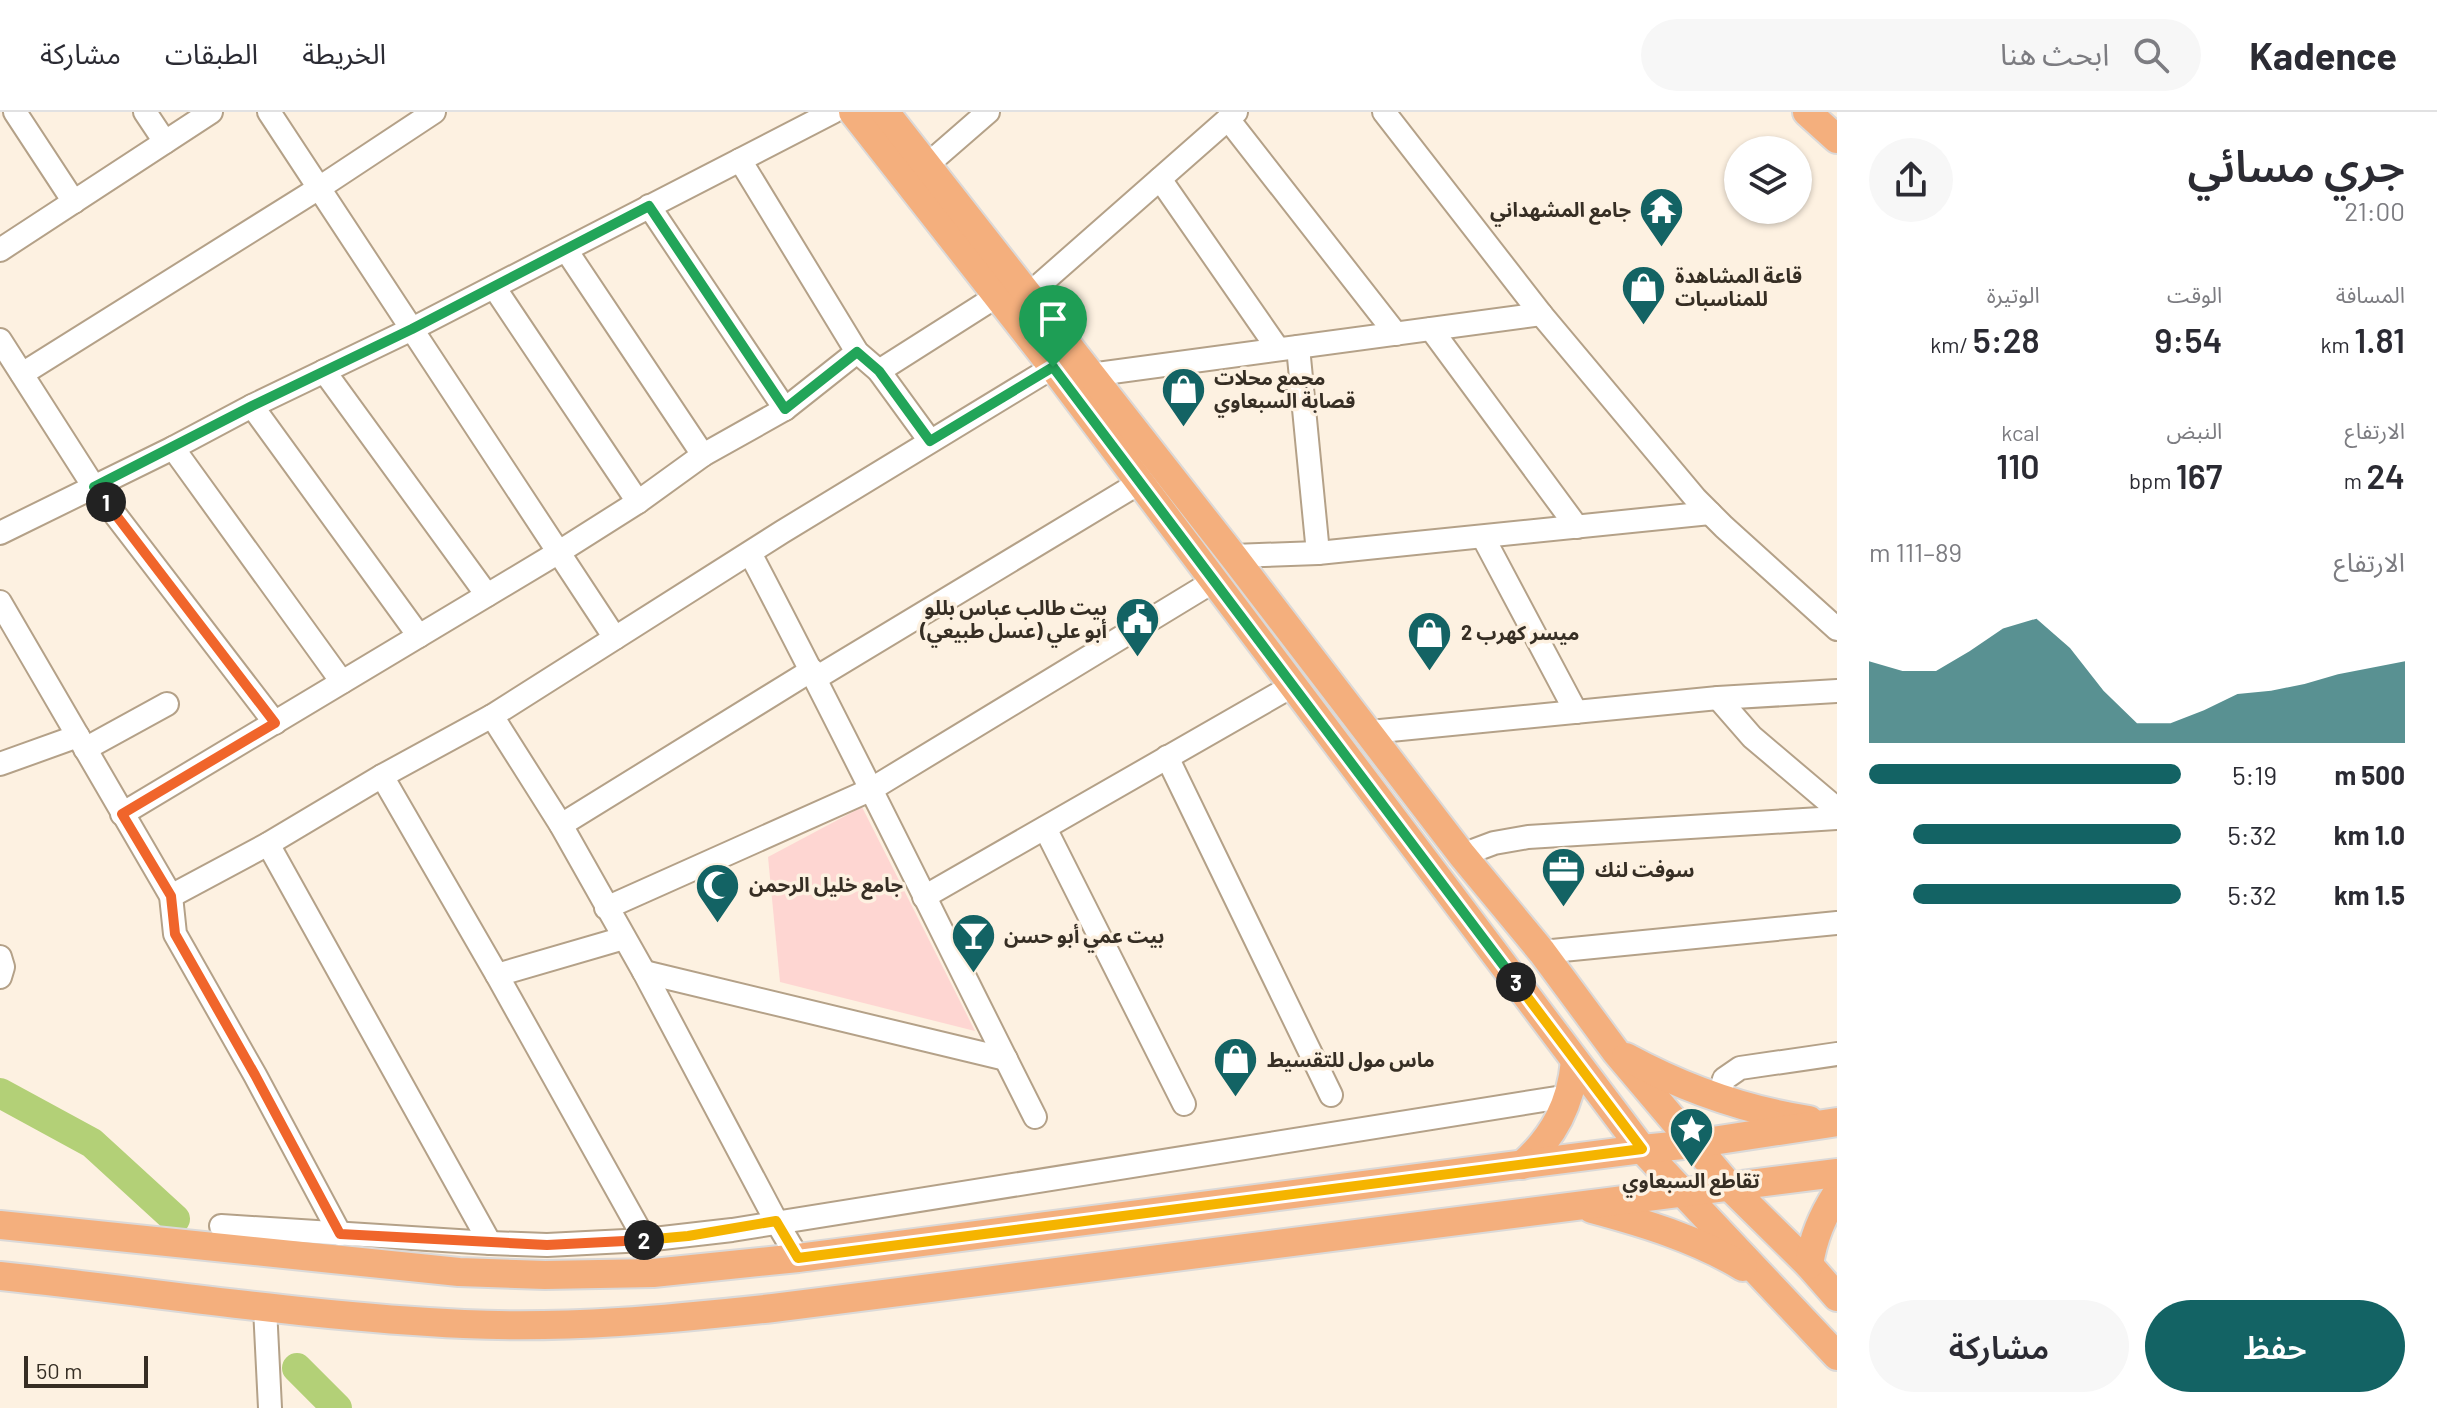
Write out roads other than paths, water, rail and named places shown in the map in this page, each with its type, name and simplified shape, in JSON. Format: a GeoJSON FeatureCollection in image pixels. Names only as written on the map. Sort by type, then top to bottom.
{"type":"FeatureCollection","features":[{"type":"Feature","properties":{"kind":"main road"},"geometry":{"type":"LineString","coordinates":[[853,112],[1053,367],[1642,1149],[1837,1356]]}},
{"type":"Feature","properties":{"kind":"main road"},"geometry":{"type":"LineString","coordinates":[[885,112],[1370,732],[1462,855],[1542,952],[1616,1052],[1731,1188],[1837,1297]]}},
{"type":"Feature","properties":{"kind":"main road"},"geometry":{"type":"LineString","coordinates":[[1807,112],[1837,139]]}},
{"type":"Feature","properties":{"kind":"main road"},"geometry":{"type":"LineString","coordinates":[[1616,1052],[1649,1070],[1719,1098],[1792,1117],[1833,1123]]}},
{"type":"Feature","properties":{"kind":"main road"},"geometry":{"type":"LineString","coordinates":[[1522,1165],[1555,1129],[1569,1096],[1575,1061]]}},
{"type":"Feature","properties":{"kind":"main road"},"geometry":{"type":"LineString","coordinates":[[0,1225],[459,1272],[545,1275],[653,1273],[798,1258],[1693,1144],[1833,1123]]}},
{"type":"Feature","properties":{"kind":"main road"},"geometry":{"type":"LineString","coordinates":[[0,1276],[367,1318],[468,1324],[570,1324],[672,1319],[1837,1173]]}},
{"type":"Feature","properties":{"kind":"main road"},"geometry":{"type":"LineString","coordinates":[[1809,1265],[1812,1243],[1822,1217],[1837,1193]]}},
{"type":"Feature","properties":{"kind":"main road"},"geometry":{"type":"LineString","coordinates":[[1579,1206],[1687,1239],[1739,1265],[1771,1286]]}},
{"type":"Feature","properties":{"kind":"street"},"geometry":{"type":"LineString","coordinates":[[15,112],[74,202]]}},
{"type":"Feature","properties":{"kind":"street"},"geometry":{"type":"LineString","coordinates":[[145,112],[165,142]]}},
{"type":"Feature","properties":{"kind":"street"},"geometry":{"type":"LineString","coordinates":[[0,250],[211,112]]}},
{"type":"Feature","properties":{"kind":"street"},"geometry":{"type":"LineString","coordinates":[[269,112],[615,638]]}},
{"type":"Feature","properties":{"kind":"street"},"geometry":{"type":"LineString","coordinates":[[22,374],[319,188],[434,112]]}},
{"type":"Feature","properties":{"kind":"street"},"geometry":{"type":"LineString","coordinates":[[0,533],[412,329],[833,112]]}},
{"type":"Feature","properties":{"kind":"street"},"geometry":{"type":"LineString","coordinates":[[927,165],[988,112]]}},
{"type":"Feature","properties":{"kind":"street"},"geometry":{"type":"LineString","coordinates":[[1384,112],[1541,314],[1710,513],[1837,629]]}},
{"type":"Feature","properties":{"kind":"street"},"geometry":{"type":"LineString","coordinates":[[1028,295],[1232,115],[1396,334]]}},
{"type":"Feature","properties":{"kind":"street"},"geometry":{"type":"LineString","coordinates":[[740,160],[857,352],[879,371],[930,441]]}},
{"type":"Feature","properties":{"kind":"street"},"geometry":{"type":"LineString","coordinates":[[1160,179],[1288,348],[1318,553]]}},
{"type":"Feature","properties":{"kind":"street"},"geometry":{"type":"LineString","coordinates":[[649,206],[785,409]]}},
{"type":"Feature","properties":{"kind":"street"},"geometry":{"type":"LineString","coordinates":[[566,250],[703,455]]}},
{"type":"Feature","properties":{"kind":"street"},"geometry":{"type":"LineString","coordinates":[[494,287],[638,502]]}},
{"type":"Feature","properties":{"kind":"street"},"geometry":{"type":"LineString","coordinates":[[879,371],[997,296]]}},
{"type":"Feature","properties":{"kind":"street"},"geometry":{"type":"LineString","coordinates":[[1090,375],[1541,314]]}},
{"type":"Feature","properties":{"kind":"street"},"geometry":{"type":"LineString","coordinates":[[1431,329],[1577,527]]}},
{"type":"Feature","properties":{"kind":"street"},"geometry":{"type":"LineString","coordinates":[[0,340],[94,487],[275,723]]}},
{"type":"Feature","properties":{"kind":"street"},"geometry":{"type":"LineString","coordinates":[[122,814],[559,552],[638,502],[703,455],[785,409],[857,352]]}},
{"type":"Feature","properties":{"kind":"street"},"geometry":{"type":"LineString","coordinates":[[171,896],[492,716],[1053,367]]}},
{"type":"Feature","properties":{"kind":"street"},"geometry":{"type":"LineString","coordinates":[[324,371],[487,595]]}},
{"type":"Feature","properties":{"kind":"street"},"geometry":{"type":"LineString","coordinates":[[252,406],[419,636]]}},
{"type":"Feature","properties":{"kind":"street"},"geometry":{"type":"LineString","coordinates":[[173,448],[342,682]]}},
{"type":"Feature","properties":{"kind":"street"},"geometry":{"type":"LineString","coordinates":[[561,825],[1139,483]]}},
{"type":"Feature","properties":{"kind":"street"},"geometry":{"type":"LineString","coordinates":[[1233,556],[1318,553],[1710,513]]}},
{"type":"Feature","properties":{"kind":"street"},"geometry":{"type":"LineString","coordinates":[[1483,537],[1576,712]]}},
{"type":"Feature","properties":{"kind":"street"},"geometry":{"type":"LineString","coordinates":[[750,553],[814,674],[1035,1117]]}},
{"type":"Feature","properties":{"kind":"street"},"geometry":{"type":"LineString","coordinates":[[606,908],[870,790],[1214,581]]}},
{"type":"Feature","properties":{"kind":"street"},"geometry":{"type":"LineString","coordinates":[[0,602],[7,626],[82,743],[171,896],[175,934],[340,1234]]}},
{"type":"Feature","properties":{"kind":"street"},"geometry":{"type":"LineString","coordinates":[[924,897],[1292,686]]}},
{"type":"Feature","properties":{"kind":"street"},"geometry":{"type":"LineString","coordinates":[[1370,732],[1718,698],[1837,691]]}},
{"type":"Feature","properties":{"kind":"street"},"geometry":{"type":"LineString","coordinates":[[1718,698],[1752,737],[1837,809]]}},
{"type":"Feature","properties":{"kind":"street"},"geometry":{"type":"LineString","coordinates":[[0,764],[82,743],[167,704]]}},
{"type":"Feature","properties":{"kind":"street"},"geometry":{"type":"LineString","coordinates":[[492,716],[561,825],[644,972],[798,1258]]}},
{"type":"Feature","properties":{"kind":"street"},"geometry":{"type":"LineString","coordinates":[[1167,757],[1331,1095]]}},
{"type":"Feature","properties":{"kind":"street"},"geometry":{"type":"LineString","coordinates":[[382,776],[645,1240]]}},
{"type":"Feature","properties":{"kind":"street"},"geometry":{"type":"LineString","coordinates":[[1462,855],[1494,843],[1528,837],[1837,818]]}},
{"type":"Feature","properties":{"kind":"street"},"geometry":{"type":"LineString","coordinates":[[1045,828],[1184,1104]]}},
{"type":"Feature","properties":{"kind":"street"},"geometry":{"type":"LineString","coordinates":[[268,844],[490,1243]]}},
{"type":"Feature","properties":{"kind":"street"},"geometry":{"type":"LineString","coordinates":[[1542,952],[1837,923]]}},
{"type":"Feature","properties":{"kind":"street"},"geometry":{"type":"LineString","coordinates":[[497,975],[624,938]]}},
{"type":"Feature","properties":{"kind":"street"},"geometry":{"type":"LineString","coordinates":[[0,957],[3,967],[0,977]]}},
{"type":"Feature","properties":{"kind":"street"},"geometry":{"type":"LineString","coordinates":[[644,972],[1006,1059]]}},
{"type":"Feature","properties":{"kind":"street"},"geometry":{"type":"LineString","coordinates":[[1719,1098],[1724,1079],[1740,1068],[1837,1054]]}},
{"type":"Feature","properties":{"kind":"street"},"geometry":{"type":"LineString","coordinates":[[221,1226],[547,1245],[645,1240],[717,1232],[1569,1096]]}},
{"type":"Feature","properties":{"kind":"street"},"geometry":{"type":"LineString","coordinates":[[265,1308],[270,1408]]}},
{"type":"Feature","properties":{"kind":"waterway"},"geometry":{"type":"LineString","coordinates":[[0,1093],[92,1143],[175,1219]]}},
{"type":"Feature","properties":{"kind":"waterway"},"geometry":{"type":"LineString","coordinates":[[297,1368],[337,1408]]}},
{"type":"Feature","properties":{"kind":"place","name":"جامع المشهداني"},"geometry":{"type":"Point","coordinates":[1662,249]}},
{"type":"Feature","properties":{"kind":"place","name":"قاعة المشاهدة للمناسبات"},"geometry":{"type":"Point","coordinates":[1644,326]}},
{"type":"Feature","properties":{"kind":"place","name":"مجمع محلات قصابة السبعاوي"},"geometry":{"type":"Point","coordinates":[1183,429]}},
{"type":"Feature","properties":{"kind":"place","name":"بيت طالب عباس بللو أبو علي (عسل طبيعي)"},"geometry":{"type":"Point","coordinates":[1138,658]}},
{"type":"Feature","properties":{"kind":"place","name":"ميسر كهرب 2"},"geometry":{"type":"Point","coordinates":[1430,672]}},
{"type":"Feature","properties":{"kind":"place","name":"سوفت لنك"},"geometry":{"type":"Point","coordinates":[1564,909]}},
{"type":"Feature","properties":{"kind":"place","name":"جامع خليل الرحمن"},"geometry":{"type":"Point","coordinates":[718,924]}},
{"type":"Feature","properties":{"kind":"place","name":"بيت عمي أبو حسن"},"geometry":{"type":"Point","coordinates":[973,975]}},
{"type":"Feature","properties":{"kind":"place","name":"ماس مول للتقسيط"},"geometry":{"type":"Point","coordinates":[1236,1099]}},
{"type":"Feature","properties":{"kind":"place","name":"تقاطع السبعاوي"},"geometry":{"type":"Point","coordinates":[1691,1168]}}]}
